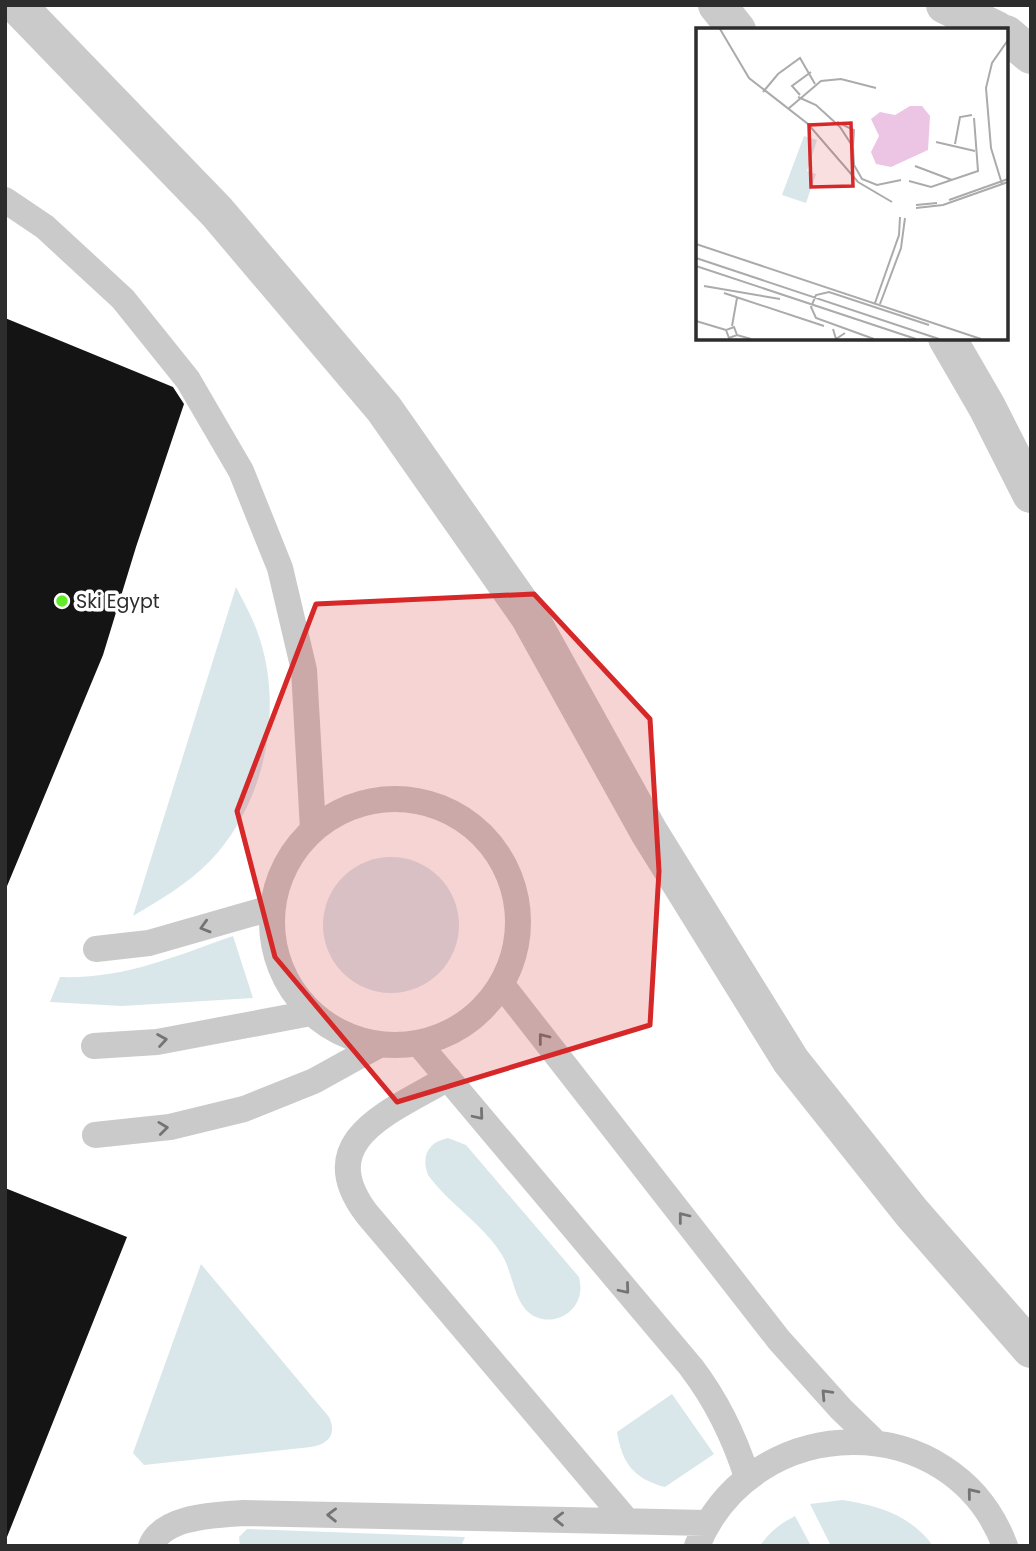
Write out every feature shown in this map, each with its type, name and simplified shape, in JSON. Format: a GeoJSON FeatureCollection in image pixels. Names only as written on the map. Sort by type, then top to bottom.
{"type":"FeatureCollection","features":[{"type":"Feature","properties":{"kind":"street"},"geometry":{"type":"LineString","coordinates":[[17,5],[217,212],[384,409],[529,617],[649,832],[791,1061],[912,1213],[1031,1349]]}},
{"type":"Feature","properties":{"kind":"street"},"geometry":{"type":"LineString","coordinates":[[716,5],[735,28]]}},
{"type":"Feature","properties":{"kind":"street"},"geometry":{"type":"LineString","coordinates":[[945,5],[993,28]]}},
{"type":"Feature","properties":{"kind":"street"},"geometry":{"type":"LineString","coordinates":[[1008,36],[1031,54]]}},
{"type":"Feature","properties":{"kind":"street"},"geometry":{"type":"LineString","coordinates":[[948,340],[987,407],[1031,494]]}},
{"type":"Feature","properties":{"kind":"lane"},"geometry":{"type":"LineString","coordinates":[[5,201],[45,227],[123,299],[188,380],[241,471],[280,568],[304,670],[313,829]]}},
{"type":"Feature","properties":{"kind":"lane"},"geometry":{"type":"LineString","coordinates":[[384,799],[423,802],[459,816],[489,841],[509,874],[519,911],[516,950],[502,985],[480,1012],[452,1032],[419,1044],[379,1045],[342,1034],[311,1013],[286,983],[273,946],[271,908],[279,878],[292,851],[313,829],[346,808],[384,799]]}},
{"type":"Feature","properties":{"kind":"lane"},"geometry":{"type":"LineString","coordinates":[[96,949],[149,943],[271,908]]}},
{"type":"Feature","properties":{"kind":"lane"},"geometry":{"type":"LineString","coordinates":[[502,985],[779,1340],[841,1409],[875,1442]]}},
{"type":"Feature","properties":{"kind":"lane"},"geometry":{"type":"LineString","coordinates":[[94,1046],[158,1042],[311,1013]]}},
{"type":"Feature","properties":{"kind":"lane"},"geometry":{"type":"LineString","coordinates":[[419,1044],[697,1375],[725,1420],[747,1477]]}},
{"type":"Feature","properties":{"kind":"lane"},"geometry":{"type":"LineString","coordinates":[[95,1135],[170,1127],[244,1109],[314,1082],[379,1045]]}},
{"type":"Feature","properties":{"kind":"lane"},"geometry":{"type":"LineString","coordinates":[[448,1078],[375,1122],[361,1134],[350,1149],[348,1184],[367,1214],[627,1521]]}},
{"type":"Feature","properties":{"kind":"lane"},"geometry":{"type":"LineString","coordinates":[[161,1543],[181,1521],[243,1513],[627,1521],[702,1534],[725,1499],[747,1477],[786,1454],[829,1442],[875,1442],[923,1456],[965,1485],[997,1524],[1005,1546]]}},
{"type":"Feature","properties":{"kind":"highlighted area"},"geometry":{"type":"Polygon","coordinates":[[[534,594],[650,719],[659,871],[650,1025],[397,1102],[275,957],[237,811],[316,604],[534,594]]]}},
{"type":"Feature","properties":{"kind":"shaded area"},"geometry":{"type":"Polygon","coordinates":[[[236,587],[257,631],[269,690],[265,752],[257,782],[230,837],[211,860],[184,884],[133,916],[236,587]]]}},
{"type":"Feature","properties":{"kind":"shaded area"},"geometry":{"type":"Polygon","coordinates":[[[391,857],[417,863],[439,877],[453,899],[459,925],[453,951],[439,973],[417,987],[391,993],[365,987],[343,973],[329,951],[323,925],[329,899],[343,877],[365,863],[391,857]]]}},
{"type":"Feature","properties":{"kind":"shaded area"},"geometry":{"type":"Polygon","coordinates":[[[233,936],[253,998],[122,1006],[50,1002],[60,977],[83,977],[127,970],[169,959],[233,936]]]}},
{"type":"Feature","properties":{"kind":"shaded area"},"geometry":{"type":"Polygon","coordinates":[[[448,1138],[466,1145],[579,1277],[580,1291],[577,1302],[566,1314],[550,1320],[533,1316],[526,1310],[518,1297],[502,1255],[428,1175],[425,1162],[428,1151],[435,1143],[448,1138]]]}},
{"type":"Feature","properties":{"kind":"shaded area"},"geometry":{"type":"Polygon","coordinates":[[[201,1264],[329,1417],[332,1433],[327,1441],[311,1447],[144,1465],[133,1453],[201,1264]]]}},
{"type":"Feature","properties":{"kind":"shaded area"},"geometry":{"type":"Polygon","coordinates":[[[672,1394],[714,1454],[665,1487],[645,1479],[631,1468],[622,1453],[617,1432],[672,1394]]]}},
{"type":"Feature","properties":{"kind":"shaded area"},"geometry":{"type":"Polygon","coordinates":[[[842,1500],[868,1505],[904,1519],[933,1546],[831,1546],[810,1504],[842,1500]]]}},
{"type":"Feature","properties":{"kind":"shaded area"},"geometry":{"type":"Polygon","coordinates":[[[795,1516],[811,1546],[760,1546],[775,1529],[795,1516]]]}},
{"type":"Feature","properties":{"kind":"shaded area"},"geometry":{"type":"Polygon","coordinates":[[[247,1529],[465,1537],[461,1546],[240,1546],[239,1537],[247,1529]]]}},
{"type":"Feature","properties":{"kind":"building","name":"Ski Egypt"},"geometry":{"type":"Polygon","coordinates":[[[5,318],[173,387],[184,404],[103,655],[5,891],[5,318]]]}},
{"type":"Feature","properties":{"kind":"building"},"geometry":{"type":"Polygon","coordinates":[[[5,1188],[127,1237],[7,1537],[5,1537],[5,1188]]]}},
{"type":"Feature","properties":{"kind":"place","name":"Ski Egypt"},"geometry":{"type":"Point","coordinates":[62,601]}}]}
